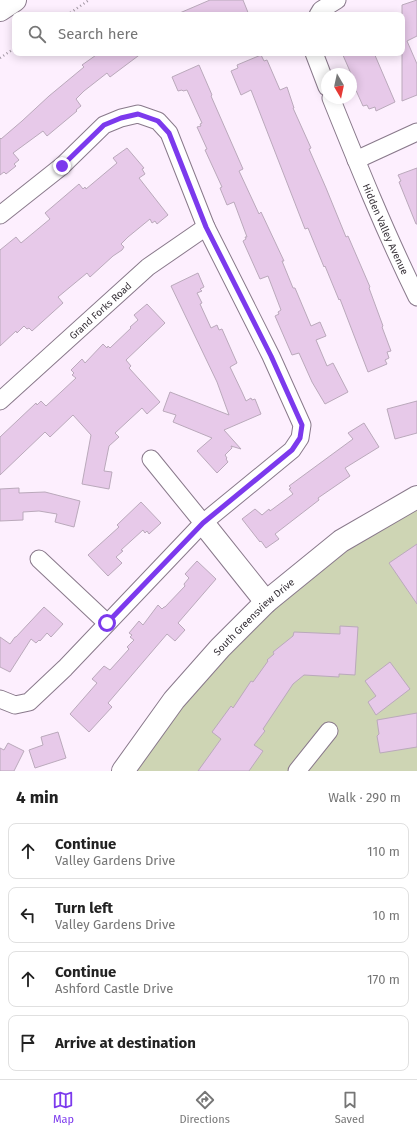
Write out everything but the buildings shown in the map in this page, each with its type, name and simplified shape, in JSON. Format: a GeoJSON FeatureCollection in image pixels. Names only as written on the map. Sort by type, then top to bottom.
{"type":"FeatureCollection","features":[{"type":"Feature","properties":{"kind":"street"},"geometry":{"type":"LineString","coordinates":[[0,10],[15,0]]}},
{"type":"Feature","properties":{"kind":"street"},"geometry":{"type":"LineString","coordinates":[[320,12],[337,0]]}},
{"type":"Feature","properties":{"kind":"street"},"geometry":{"type":"LineString","coordinates":[[315,56],[321,71]]}},
{"type":"Feature","properties":{"kind":"street","name":"Hidden Valley Avenue"},"geometry":{"type":"LineString","coordinates":[[333,104],[398,257],[417,296]]}},
{"type":"Feature","properties":{"kind":"street"},"geometry":{"type":"LineString","coordinates":[[0,215],[62,166],[104,125],[121,118],[138,114],[158,121],[169,133],[206,227],[302,425],[300,438],[292,450],[203,523],[65,668],[29,702],[14,705],[0,698]]}},
{"type":"Feature","properties":{"kind":"street"},"geometry":{"type":"LineString","coordinates":[[356,160],[417,132]]}},
{"type":"Feature","properties":{"kind":"street","name":"Grand Forks Road"},"geometry":{"type":"LineString","coordinates":[[0,401],[148,267],[206,227]]}},
{"type":"Feature","properties":{"kind":"street"},"geometry":{"type":"LineString","coordinates":[[151,459],[266,602]]}},
{"type":"Feature","properties":{"kind":"street","name":"South Greensview Drive"},"geometry":{"type":"LineString","coordinates":[[123,771],[174,700],[220,648],[266,602],[341,542],[417,497]]}},
{"type":"Feature","properties":{"kind":"street"},"geometry":{"type":"LineString","coordinates":[[39,559],[107,623]]}},
{"type":"Feature","properties":{"kind":"street"},"geometry":{"type":"LineString","coordinates":[[297,771],[329,731]]}},
{"type":"Feature","properties":{"kind":"path"},"geometry":{"type":"LineString","coordinates":[[71,12],[89,0]]}},
{"type":"Feature","properties":{"kind":"path"},"geometry":{"type":"LineString","coordinates":[[0,58],[12,50]]}},
{"type":"Feature","properties":{"kind":"green space"},"geometry":{"type":"Polygon","coordinates":[[[417,496],[417,771],[123,771],[218,649],[417,496]]]}},
{"type":"Feature","properties":{"kind":"route"},"geometry":{"type":"LineString","coordinates":[[62,166],[104,125],[121,118],[138,114],[158,121],[169,133],[206,227],[271,356],[302,425],[300,438],[292,450],[203,523],[107,623]]}}]}
